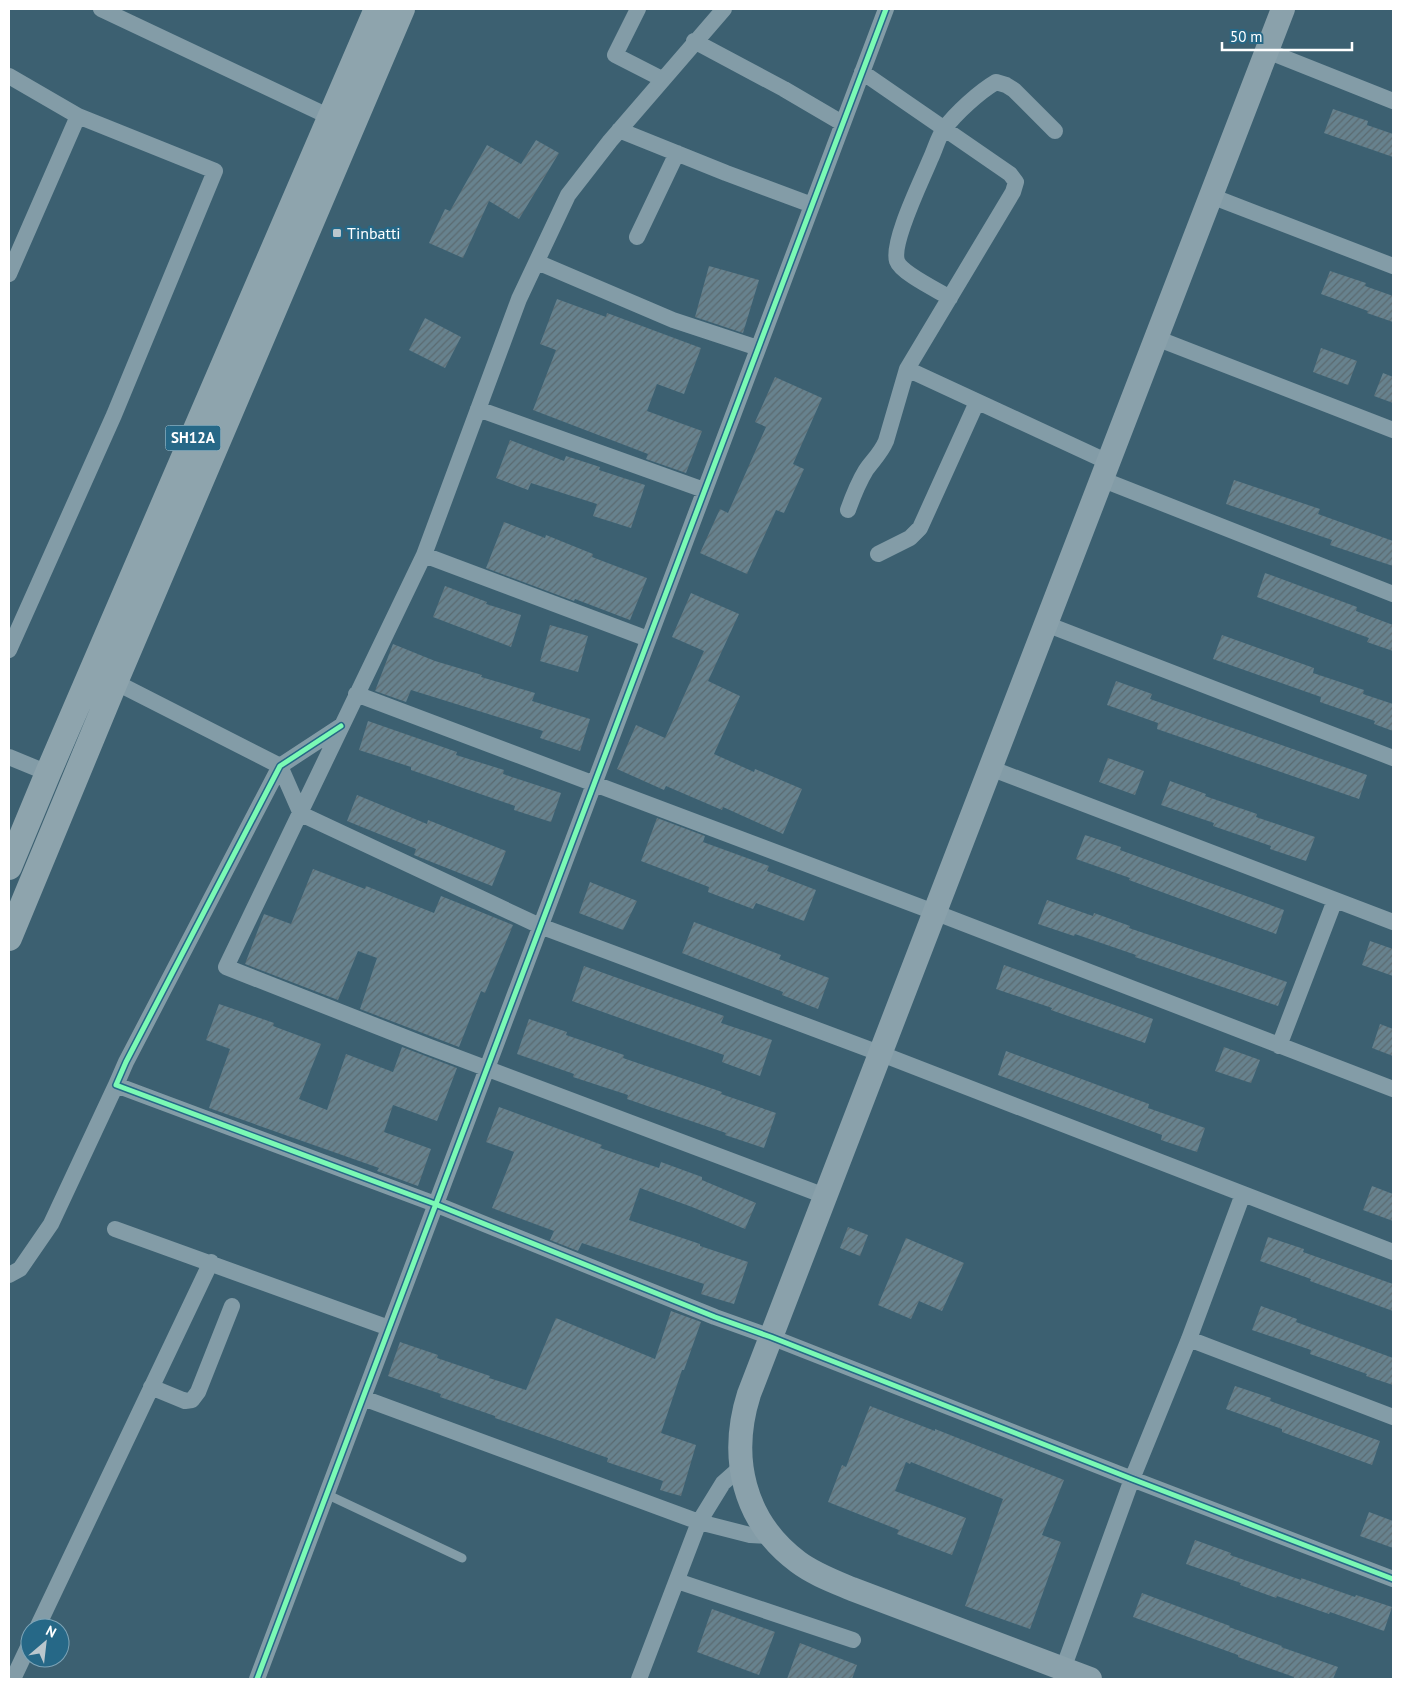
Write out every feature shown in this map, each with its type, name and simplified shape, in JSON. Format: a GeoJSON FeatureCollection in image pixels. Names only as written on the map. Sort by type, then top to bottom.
{"type":"FeatureCollection","features":[{"type":"Feature","properties":{"kind":"main road","name":"SH12A"},"geometry":{"type":"LineString","coordinates":[[9,867],[377,9]]}},
{"type":"Feature","properties":{"kind":"main road","name":"SH12A"},"geometry":{"type":"LineString","coordinates":[[9,938],[115,682],[233,407],[252,386],[267,361],[292,311],[328,230],[369,124],[378,64],[402,9]]}},
{"type":"Feature","properties":{"kind":"main road"},"geometry":{"type":"LineString","coordinates":[[1090,1679],[822,1576],[798,1562],[770,1536],[759,1520],[744,1485],[739,1439],[743,1412],[879,1053],[1283,9]]}},
{"type":"Feature","properties":{"kind":"street"},"geometry":{"type":"LineString","coordinates":[[101,9],[330,117]]}},
{"type":"Feature","properties":{"kind":"street"},"geometry":{"type":"LineString","coordinates":[[638,9],[615,55],[662,79]]}},
{"type":"Feature","properties":{"kind":"street"},"geometry":{"type":"LineString","coordinates":[[724,9],[694,41],[619,130],[568,195],[519,299],[424,555],[356,694],[301,814],[226,966],[418,1042],[825,1196]]}},
{"type":"Feature","properties":{"kind":"street"},"geometry":{"type":"LineString","coordinates":[[256,1679],[886,9]]}},
{"type":"Feature","properties":{"kind":"street"},"geometry":{"type":"LineString","coordinates":[[694,41],[784,89],[842,123]]}},
{"type":"Feature","properties":{"kind":"street"},"geometry":{"type":"LineString","coordinates":[[1267,51],[1393,100]]}},
{"type":"Feature","properties":{"kind":"street"},"geometry":{"type":"LineString","coordinates":[[848,510],[857,486],[884,446],[907,369],[1013,192],[1016,182],[1010,174],[862,72]]}},
{"type":"Feature","properties":{"kind":"street"},"geometry":{"type":"LineString","coordinates":[[9,76],[78,116],[215,171],[114,415],[9,650]]}},
{"type":"Feature","properties":{"kind":"street"},"geometry":{"type":"LineString","coordinates":[[950,298],[910,274],[900,267],[896,261],[897,246],[904,221],[944,129],[981,91],[996,82],[1006,84],[1014,90],[1055,131]]}},
{"type":"Feature","properties":{"kind":"street"},"geometry":{"type":"LineString","coordinates":[[9,274],[78,116]]}},
{"type":"Feature","properties":{"kind":"street"},"geometry":{"type":"LineString","coordinates":[[619,130],[812,204]]}},
{"type":"Feature","properties":{"kind":"street"},"geometry":{"type":"LineString","coordinates":[[637,237],[677,153]]}},
{"type":"Feature","properties":{"kind":"street"},"geometry":{"type":"LineString","coordinates":[[1211,196],[1393,266]]}},
{"type":"Feature","properties":{"kind":"street"},"geometry":{"type":"LineString","coordinates":[[537,262],[673,320],[758,348]]}},
{"type":"Feature","properties":{"kind":"street"},"geometry":{"type":"LineString","coordinates":[[1156,338],[1393,430]]}},
{"type":"Feature","properties":{"kind":"street"},"geometry":{"type":"LineString","coordinates":[[907,369],[977,402],[1105,471],[1393,594]]}},
{"type":"Feature","properties":{"kind":"street"},"geometry":{"type":"LineString","coordinates":[[878,554],[910,538],[920,528],[977,402]]}},
{"type":"Feature","properties":{"kind":"street"},"geometry":{"type":"LineString","coordinates":[[478,409],[704,490]]}},
{"type":"Feature","properties":{"kind":"street"},"geometry":{"type":"LineString","coordinates":[[424,555],[648,639]]}},
{"type":"Feature","properties":{"kind":"street"},"geometry":{"type":"LineString","coordinates":[[1046,624],[1393,758]]}},
{"type":"Feature","properties":{"kind":"street"},"geometry":{"type":"LineString","coordinates":[[115,682],[280,766],[301,814],[540,926],[879,1053],[1393,1252]]}},
{"type":"Feature","properties":{"kind":"street"},"geometry":{"type":"LineString","coordinates":[[356,694],[934,912],[1393,1089]]}},
{"type":"Feature","properties":{"kind":"street"},"geometry":{"type":"LineString","coordinates":[[9,1275],[20,1269],[51,1224],[126,1062],[280,766],[341,726]]}},
{"type":"Feature","properties":{"kind":"street"},"geometry":{"type":"LineString","coordinates":[[9,757],[48,773]]}},
{"type":"Feature","properties":{"kind":"street"},"geometry":{"type":"LineString","coordinates":[[990,768],[1393,922]]}},
{"type":"Feature","properties":{"kind":"street"},"geometry":{"type":"LineString","coordinates":[[1279,1046],[1335,900]]}},
{"type":"Feature","properties":{"kind":"street"},"geometry":{"type":"LineString","coordinates":[[116,1085],[436,1204],[715,1317],[771,1337],[1393,1579]]}},
{"type":"Feature","properties":{"kind":"street"},"geometry":{"type":"LineString","coordinates":[[1063,1669],[1132,1479],[1189,1339],[1243,1194]]}},
{"type":"Feature","properties":{"kind":"street"},"geometry":{"type":"LineString","coordinates":[[115,1229],[211,1262],[389,1328]]}},
{"type":"Feature","properties":{"kind":"street"},"geometry":{"type":"LineString","coordinates":[[42,1618],[211,1262]]}},
{"type":"Feature","properties":{"kind":"street"},"geometry":{"type":"LineString","coordinates":[[151,1387],[184,1401],[192,1400],[198,1392],[232,1306]]}},
{"type":"Feature","properties":{"kind":"street"},"geometry":{"type":"LineString","coordinates":[[1189,1339],[1393,1417]]}},
{"type":"Feature","properties":{"kind":"street"},"geometry":{"type":"LineString","coordinates":[[363,1398],[699,1522],[750,1536],[770,1536]]}},
{"type":"Feature","properties":{"kind":"street"},"geometry":{"type":"LineString","coordinates":[[639,1679],[699,1522],[724,1483],[741,1467]]}},
{"type":"Feature","properties":{"kind":"street"},"geometry":{"type":"LineString","coordinates":[[677,1581],[853,1640]]}},
{"type":"Feature","properties":{"kind":"street"},"geometry":{"type":"LineString","coordinates":[[13,1679],[20,1664]]}},
{"type":"Feature","properties":{"kind":"lane"},"geometry":{"type":"LineString","coordinates":[[326,1494],[462,1558]]}},
{"type":"Feature","properties":{"kind":"building"},"geometry":{"type":"Polygon","coordinates":[[[1333,109],[1368,121],[1367,125],[1393,134],[1393,157],[1324,133],[1333,109]]]}},
{"type":"Feature","properties":{"kind":"building"},"geometry":{"type":"Polygon","coordinates":[[[536,140],[559,153],[519,219],[489,201],[463,258],[429,243],[445,209],[450,211],[487,145],[521,164],[536,140]]]}},
{"type":"Feature","properties":{"kind":"building"},"geometry":{"type":"Polygon","coordinates":[[[709,266],[759,280],[743,333],[695,317],[709,266]]]}},
{"type":"Feature","properties":{"kind":"building"},"geometry":{"type":"Polygon","coordinates":[[[1330,271],[1366,283],[1365,286],[1393,296],[1393,322],[1321,294],[1330,271]]]}},
{"type":"Feature","properties":{"kind":"building"},"geometry":{"type":"Polygon","coordinates":[[[557,299],[606,317],[607,313],[701,348],[684,394],[657,384],[647,411],[702,431],[686,473],[646,459],[648,454],[533,410],[556,350],[540,344],[557,299]]]}},
{"type":"Feature","properties":{"kind":"building"},"geometry":{"type":"Polygon","coordinates":[[[425,318],[461,337],[445,368],[409,350],[425,318]]]}},
{"type":"Feature","properties":{"kind":"building"},"geometry":{"type":"Polygon","coordinates":[[[1321,348],[1357,361],[1348,385],[1313,372],[1321,348]]]}},
{"type":"Feature","properties":{"kind":"building"},"geometry":{"type":"Polygon","coordinates":[[[1383,373],[1393,377],[1393,403],[1374,396],[1383,373]]]}},
{"type":"Feature","properties":{"kind":"building"},"geometry":{"type":"Polygon","coordinates":[[[775,377],[822,398],[793,464],[804,469],[784,513],[776,510],[747,574],[700,553],[720,509],[728,513],[766,427],[755,422],[775,377]]]}},
{"type":"Feature","properties":{"kind":"building"},"geometry":{"type":"Polygon","coordinates":[[[510,440],[564,461],[566,456],[600,467],[599,470],[645,485],[631,528],[593,516],[597,504],[531,483],[528,490],[496,478],[510,440]]]}},
{"type":"Feature","properties":{"kind":"building"},"geometry":{"type":"Polygon","coordinates":[[[1234,480],[1320,509],[1318,514],[1393,541],[1393,566],[1330,545],[1332,540],[1226,504],[1234,480]]]}},
{"type":"Feature","properties":{"kind":"building"},"geometry":{"type":"Polygon","coordinates":[[[504,522],[545,538],[546,535],[593,554],[592,557],[647,578],[630,620],[486,568],[504,522]]]}},
{"type":"Feature","properties":{"kind":"building"},"geometry":{"type":"Polygon","coordinates":[[[1265,573],[1357,607],[1356,611],[1393,625],[1393,651],[1367,642],[1369,638],[1257,597],[1265,573]]]}},
{"type":"Feature","properties":{"kind":"building"},"geometry":{"type":"Polygon","coordinates":[[[445,586],[487,602],[486,604],[521,615],[511,647],[433,617],[445,586]]]}},
{"type":"Feature","properties":{"kind":"building"},"geometry":{"type":"Polygon","coordinates":[[[691,593],[739,614],[708,681],[740,696],[714,754],[754,772],[755,769],[802,789],[783,834],[723,807],[722,810],[666,786],[664,790],[617,769],[636,725],[665,738],[704,651],[672,637],[691,593]]]}},
{"type":"Feature","properties":{"kind":"building"},"geometry":{"type":"Polygon","coordinates":[[[550,625],[588,636],[578,672],[540,661],[550,625]]]}},
{"type":"Feature","properties":{"kind":"building"},"geometry":{"type":"Polygon","coordinates":[[[1222,635],[1314,668],[1313,673],[1364,690],[1363,694],[1393,704],[1393,731],[1374,724],[1375,721],[1320,702],[1321,697],[1213,659],[1222,635]]]}},
{"type":"Feature","properties":{"kind":"building"},"geometry":{"type":"Polygon","coordinates":[[[393,644],[435,661],[482,675],[481,677],[535,693],[532,701],[590,719],[580,751],[540,738],[543,731],[411,690],[406,702],[375,691],[393,644]]]}},
{"type":"Feature","properties":{"kind":"building"},"geometry":{"type":"Polygon","coordinates":[[[1116,681],[1152,694],[1150,699],[1367,775],[1359,799],[1157,729],[1158,723],[1107,705],[1116,681]]]}},
{"type":"Feature","properties":{"kind":"building"},"geometry":{"type":"Polygon","coordinates":[[[368,721],[457,752],[456,755],[504,770],[503,774],[561,793],[551,822],[514,810],[515,806],[411,770],[411,767],[359,750],[368,721]]]}},
{"type":"Feature","properties":{"kind":"building"},"geometry":{"type":"Polygon","coordinates":[[[1108,758],[1144,771],[1135,795],[1099,782],[1108,758]]]}},
{"type":"Feature","properties":{"kind":"building"},"geometry":{"type":"Polygon","coordinates":[[[1170,781],[1206,794],[1205,796],[1257,814],[1256,817],[1315,837],[1306,861],[1270,849],[1271,846],[1213,826],[1214,823],[1161,805],[1170,781]]]}},
{"type":"Feature","properties":{"kind":"building"},"geometry":{"type":"Polygon","coordinates":[[[357,795],[427,824],[428,820],[506,851],[492,886],[414,855],[416,849],[347,821],[357,795]]]}},
{"type":"Feature","properties":{"kind":"building"},"geometry":{"type":"Polygon","coordinates":[[[657,818],[705,836],[703,842],[769,866],[767,871],[816,890],[804,921],[756,903],[753,909],[708,892],[709,887],[641,861],[657,818]]]}},
{"type":"Feature","properties":{"kind":"building"},"geometry":{"type":"Polygon","coordinates":[[[1085,835],[1121,847],[1120,850],[1284,910],[1276,934],[1076,859],[1085,835]]]}},
{"type":"Feature","properties":{"kind":"building"},"geometry":{"type":"Polygon","coordinates":[[[313,869],[365,889],[366,886],[434,913],[441,896],[513,925],[485,993],[481,991],[459,1047],[360,1009],[377,958],[358,951],[338,1000],[245,964],[264,914],[291,924],[313,869]]]}},
{"type":"Feature","properties":{"kind":"building"},"geometry":{"type":"Polygon","coordinates":[[[590,882],[637,901],[623,930],[579,913],[590,882]]]}},
{"type":"Feature","properties":{"kind":"building"},"geometry":{"type":"Polygon","coordinates":[[[1047,900],[1093,916],[1094,913],[1130,926],[1129,928],[1287,982],[1278,1006],[1135,957],[1136,955],[1075,934],[1074,936],[1038,924],[1047,900]]]}},
{"type":"Feature","properties":{"kind":"building"},"geometry":{"type":"Polygon","coordinates":[[[694,922],[781,955],[779,959],[829,978],[818,1009],[782,995],[783,992],[682,953],[694,922]]]}},
{"type":"Feature","properties":{"kind":"building"},"geometry":{"type":"Polygon","coordinates":[[[1370,941],[1393,949],[1393,976],[1362,965],[1370,941]]]}},
{"type":"Feature","properties":{"kind":"building"},"geometry":{"type":"Polygon","coordinates":[[[1004,965],[1153,1019],[1145,1043],[996,989],[1004,965]]]}},
{"type":"Feature","properties":{"kind":"building"},"geometry":{"type":"Polygon","coordinates":[[[584,966],[724,1016],[721,1023],[772,1040],[760,1076],[722,1062],[724,1055],[572,1001],[584,966]]]}},
{"type":"Feature","properties":{"kind":"building"},"geometry":{"type":"Polygon","coordinates":[[[219,1004],[274,1023],[273,1026],[321,1044],[299,1099],[327,1110],[346,1054],[393,1072],[402,1047],[457,1068],[437,1121],[393,1105],[384,1132],[431,1149],[418,1186],[377,1171],[379,1168],[209,1108],[230,1049],[206,1040],[219,1004]]]}},
{"type":"Feature","properties":{"kind":"building"},"geometry":{"type":"Polygon","coordinates":[[[529,1019],[567,1032],[566,1035],[624,1055],[623,1058],[776,1113],[764,1148],[627,1099],[628,1095],[573,1077],[574,1074],[517,1054],[529,1019]]]}},
{"type":"Feature","properties":{"kind":"building"},"geometry":{"type":"Polygon","coordinates":[[[1380,1024],[1393,1029],[1393,1056],[1372,1048],[1380,1024]]]}},
{"type":"Feature","properties":{"kind":"building"},"geometry":{"type":"Polygon","coordinates":[[[1224,1047],[1260,1060],[1251,1083],[1215,1071],[1224,1047]]]}},
{"type":"Feature","properties":{"kind":"building"},"geometry":{"type":"Polygon","coordinates":[[[1006,1051],[1149,1104],[1148,1108],[1205,1128],[1197,1152],[1161,1140],[1162,1135],[998,1075],[1006,1051]]]}},
{"type":"Feature","properties":{"kind":"building"},"geometry":{"type":"Polygon","coordinates":[[[499,1107],[602,1145],[600,1148],[659,1168],[661,1162],[702,1177],[702,1180],[756,1203],[745,1229],[640,1188],[629,1220],[748,1262],[734,1304],[701,1294],[704,1284],[582,1243],[578,1251],[550,1240],[554,1231],[492,1208],[514,1152],[486,1142],[499,1107]]]}},
{"type":"Feature","properties":{"kind":"building"},"geometry":{"type":"Polygon","coordinates":[[[1372,1186],[1393,1194],[1393,1221],[1363,1210],[1372,1186]]]}},
{"type":"Feature","properties":{"kind":"building"},"geometry":{"type":"Polygon","coordinates":[[[848,1227],[868,1235],[860,1256],[840,1248],[848,1227]]]}},
{"type":"Feature","properties":{"kind":"building"},"geometry":{"type":"Polygon","coordinates":[[[1268,1237],[1304,1249],[1303,1252],[1393,1284],[1393,1311],[1260,1261],[1268,1237]]]}},
{"type":"Feature","properties":{"kind":"building"},"geometry":{"type":"Polygon","coordinates":[[[906,1238],[964,1263],[942,1311],[919,1301],[911,1319],[878,1305],[906,1238]]]}},
{"type":"Feature","properties":{"kind":"building"},"geometry":{"type":"Polygon","coordinates":[[[1261,1306],[1297,1319],[1296,1322],[1393,1358],[1393,1385],[1310,1354],[1311,1350],[1252,1330],[1261,1306]]]}},
{"type":"Feature","properties":{"kind":"building"},"geometry":{"type":"Polygon","coordinates":[[[671,1311],[701,1322],[684,1370],[682,1370],[661,1433],[696,1445],[681,1496],[660,1490],[663,1481],[607,1462],[608,1458],[495,1418],[495,1416],[440,1397],[441,1394],[388,1376],[400,1342],[438,1355],[437,1358],[490,1376],[489,1378],[526,1390],[556,1318],[655,1359],[671,1311]]]}},
{"type":"Feature","properties":{"kind":"building"},"geometry":{"type":"Polygon","coordinates":[[[1235,1386],[1271,1398],[1270,1401],[1380,1441],[1372,1465],[1226,1409],[1235,1386]]]}},
{"type":"Feature","properties":{"kind":"building"},"geometry":{"type":"Polygon","coordinates":[[[870,1406],[935,1431],[935,1429],[1064,1480],[1042,1535],[1061,1542],[1030,1629],[965,1606],[1003,1499],[911,1462],[910,1464],[906,1462],[895,1491],[966,1518],[952,1555],[897,1534],[899,1530],[828,1502],[842,1465],[846,1467],[870,1406]]]}},
{"type":"Feature","properties":{"kind":"building"},"geometry":{"type":"Polygon","coordinates":[[[1369,1512],[1393,1521],[1393,1548],[1360,1536],[1369,1512]]]}},
{"type":"Feature","properties":{"kind":"building"},"geometry":{"type":"Polygon","coordinates":[[[1195,1540],[1231,1553],[1230,1555],[1301,1580],[1301,1578],[1355,1597],[1356,1595],[1392,1607],[1384,1631],[1330,1612],[1329,1614],[1277,1596],[1276,1598],[1240,1585],[1241,1583],[1186,1564],[1195,1540]]]}},
{"type":"Feature","properties":{"kind":"building"},"geometry":{"type":"Polygon","coordinates":[[[1142,1593],[1338,1667],[1333,1679],[1293,1679],[1294,1677],[1238,1657],[1238,1655],[1133,1617],[1142,1593]]]}},
{"type":"Feature","properties":{"kind":"building"},"geometry":{"type":"Polygon","coordinates":[[[712,1609],[775,1632],[759,1675],[697,1652],[712,1609]]]}},
{"type":"Feature","properties":{"kind":"building"},"geometry":{"type":"Polygon","coordinates":[[[800,1643],[857,1665],[852,1679],[787,1679],[800,1643]]]}},
{"type":"Feature","properties":{"kind":"cycle path"},"geometry":{"type":"LineString","coordinates":[[257,1679],[886,9]]}},
{"type":"Feature","properties":{"kind":"cycle path"},"geometry":{"type":"LineString","coordinates":[[341,726],[280,766],[126,1062],[116,1085],[435,1204],[715,1317],[771,1337],[1393,1579]]}},
{"type":"Feature","properties":{"kind":"place","name":"Tinbatti"},"geometry":{"type":"Point","coordinates":[337,233]}}]}
